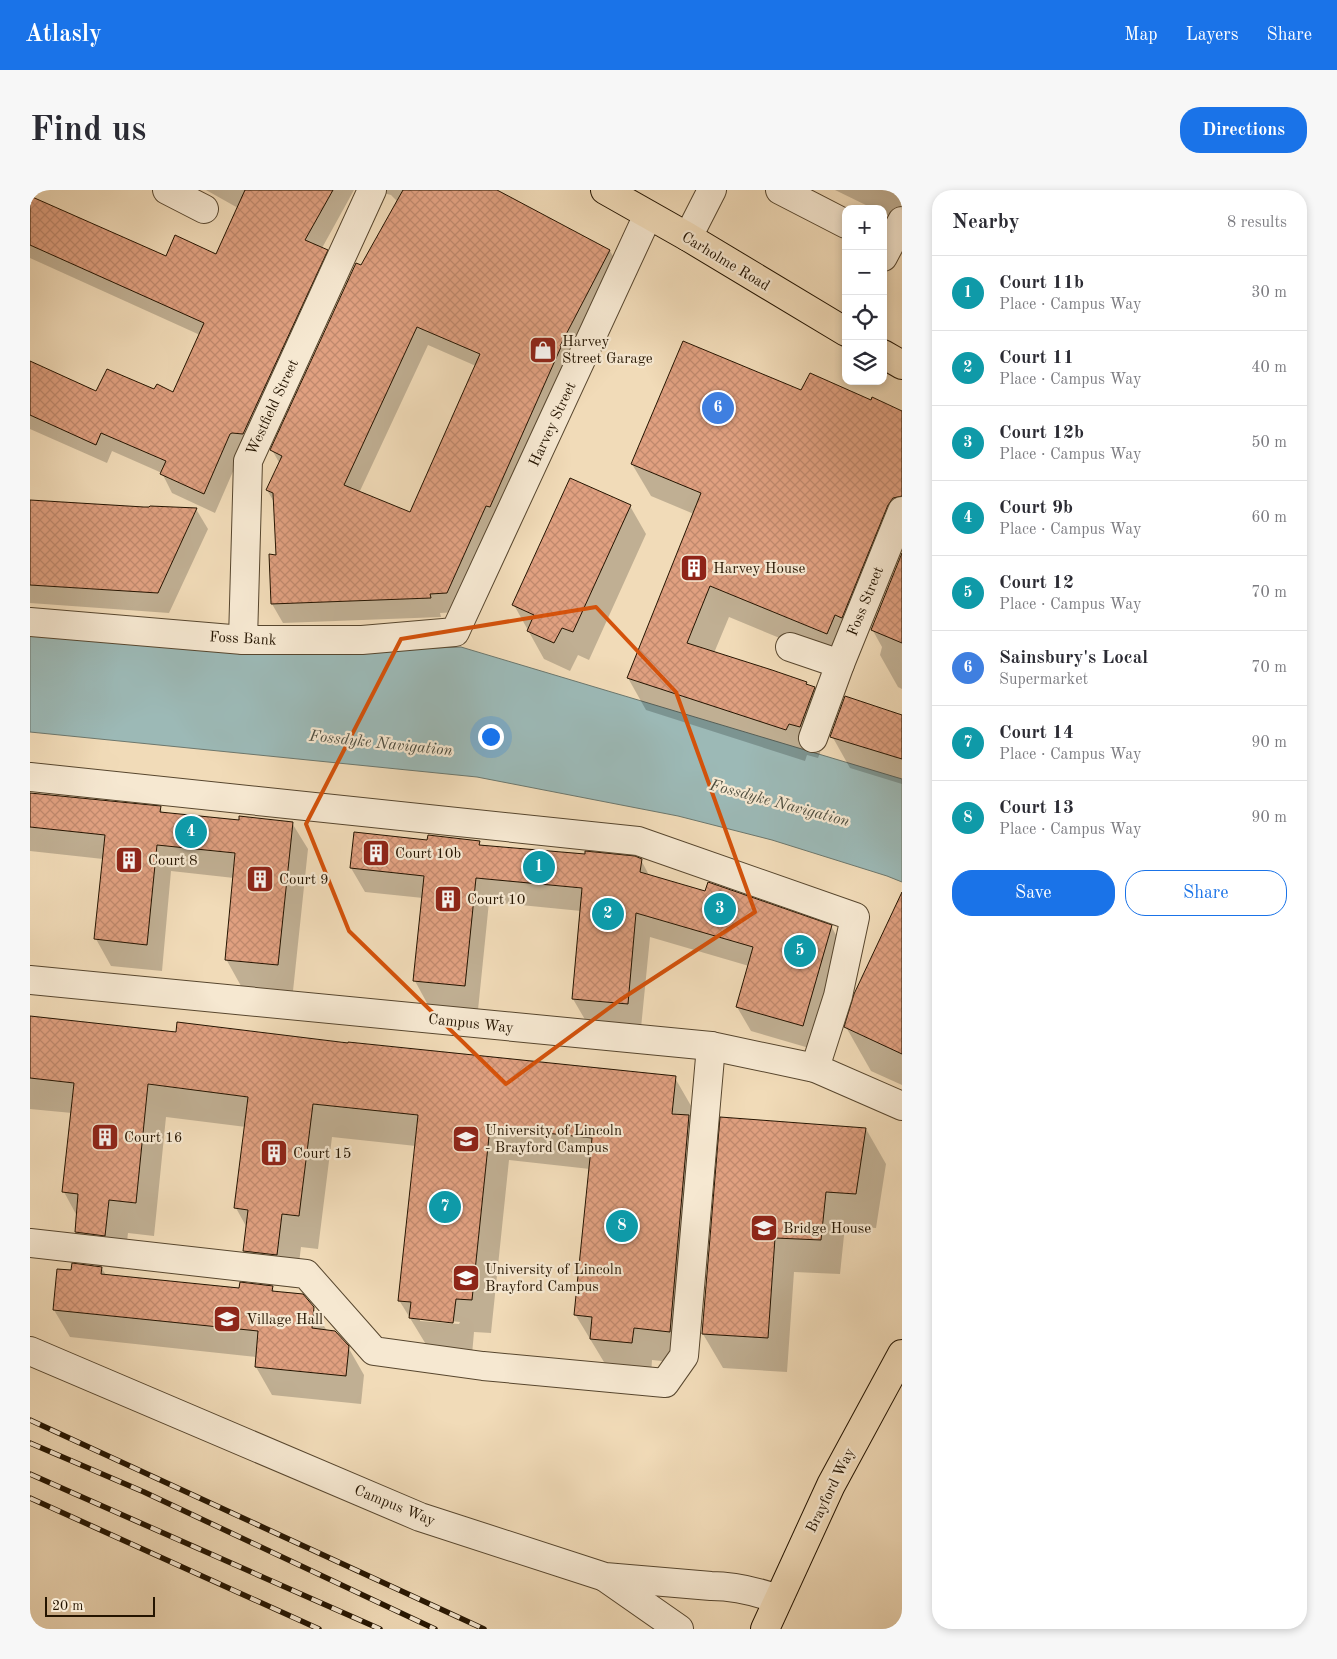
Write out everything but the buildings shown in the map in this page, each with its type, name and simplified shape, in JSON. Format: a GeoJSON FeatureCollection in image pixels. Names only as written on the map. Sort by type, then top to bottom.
{"type":"FeatureCollection","features":[{"type":"Feature","properties":{"kind":"main road","name":"Carholme Road"},"geometry":{"type":"LineString","coordinates":[[605,190],[688,237],[842,330]]}},
{"type":"Feature","properties":{"kind":"main road"},"geometry":{"type":"LineString","coordinates":[[887,356],[902,365]]}},
{"type":"Feature","properties":{"kind":"main road","name":"Brayford Way"},"geometry":{"type":"LineString","coordinates":[[765,1629],[831,1485],[902,1354]]}},
{"type":"Feature","properties":{"kind":"street"},"geometry":{"type":"LineString","coordinates":[[167,190],[204,209]]}},
{"type":"Feature","properties":{"kind":"street","name":"Westfield Street"},"geometry":{"type":"LineString","coordinates":[[243,640],[248,461],[372,190]]}},
{"type":"Feature","properties":{"kind":"street"},"geometry":{"type":"LineString","coordinates":[[688,237],[712,190]]}},
{"type":"Feature","properties":{"kind":"street"},"geometry":{"type":"LineString","coordinates":[[780,190],[842,222]]}},
{"type":"Feature","properties":{"kind":"street","name":"Harvey Street"},"geometry":{"type":"LineString","coordinates":[[456,632],[648,215]]}},
{"type":"Feature","properties":{"kind":"street"},"geometry":{"type":"LineString","coordinates":[[887,246],[902,221]]}},
{"type":"Feature","properties":{"kind":"street","name":"Foss Street"},"geometry":{"type":"LineString","coordinates":[[813,738],[840,664],[902,511]]}},
{"type":"Feature","properties":{"kind":"street","name":"Foss Bank"},"geometry":{"type":"LineString","coordinates":[[30,622],[243,640],[362,640],[456,632]]}},
{"type":"Feature","properties":{"kind":"street"},"geometry":{"type":"LineString","coordinates":[[790,646],[840,664]]}},
{"type":"Feature","properties":{"kind":"street"},"geometry":{"type":"LineString","coordinates":[[30,777],[638,841],[855,917],[838,996],[815,1068]]}},
{"type":"Feature","properties":{"kind":"street","name":"Campus Way"},"geometry":{"type":"LineString","coordinates":[[30,980],[711,1046],[815,1068],[902,1106]]}},
{"type":"Feature","properties":{"kind":"street"},"geometry":{"type":"LineString","coordinates":[[30,1242],[306,1274],[374,1351],[483,1366],[665,1382],[684,1356],[711,1046]]}},
{"type":"Feature","properties":{"kind":"street","name":"Campus Way"},"geometry":{"type":"LineString","coordinates":[[30,1351],[420,1517],[605,1577],[728,1586],[752,1590],[778,1599]]}},
{"type":"Feature","properties":{"kind":"street"},"geometry":{"type":"LineString","coordinates":[[605,1577],[679,1629]]}},
{"type":"Feature","properties":{"kind":"highlighted area"},"geometry":{"type":"Polygon","coordinates":[[[596,607],[676,692],[755,912],[620,1000],[506,1084],[349,931],[306,824],[401,639],[596,607]]]}},
{"type":"Feature","properties":{"kind":"water","name":"Fossdyke Navigation"},"geometry":{"type":"Polygon","coordinates":[[[30,634],[259,654],[461,647],[902,779],[902,882],[772,840],[678,816],[477,777],[30,732],[30,634]]]}},
{"type":"Feature","properties":{"kind":"railway"},"geometry":{"type":"LineString","coordinates":[[30,1420],[484,1629]]}},
{"type":"Feature","properties":{"kind":"railway"},"geometry":{"type":"LineString","coordinates":[[30,1443],[144,1492],[435,1629]]}},
{"type":"Feature","properties":{"kind":"railway"},"geometry":{"type":"LineString","coordinates":[[30,1474],[380,1629]]}},
{"type":"Feature","properties":{"kind":"railway"},"geometry":{"type":"LineString","coordinates":[[30,1498],[319,1629]]}},
{"type":"Feature","properties":{"kind":"place","name":"Harvey Street Garage"},"geometry":{"type":"Point","coordinates":[543,350]}},
{"type":"Feature","properties":{"kind":"place","name":"Sainsbury's Local"},"geometry":{"type":"Point","coordinates":[718,408]}},
{"type":"Feature","properties":{"kind":"place","name":"Harvey House"},"geometry":{"type":"Point","coordinates":[694,568]}},
{"type":"Feature","properties":{"kind":"place","name":"Court 9b"},"geometry":{"type":"Point","coordinates":[191,832]}},
{"type":"Feature","properties":{"kind":"place","name":"Court 10b"},"geometry":{"type":"Point","coordinates":[376,853]}},
{"type":"Feature","properties":{"kind":"place","name":"Court 8"},"geometry":{"type":"Point","coordinates":[129,860]}},
{"type":"Feature","properties":{"kind":"place","name":"Court 11b"},"geometry":{"type":"Point","coordinates":[539,867]}},
{"type":"Feature","properties":{"kind":"place","name":"Court 9"},"geometry":{"type":"Point","coordinates":[260,879]}},
{"type":"Feature","properties":{"kind":"place","name":"Court 10"},"geometry":{"type":"Point","coordinates":[448,899]}},
{"type":"Feature","properties":{"kind":"place","name":"Court 12b"},"geometry":{"type":"Point","coordinates":[720,909]}},
{"type":"Feature","properties":{"kind":"place","name":"Court 11"},"geometry":{"type":"Point","coordinates":[608,914]}},
{"type":"Feature","properties":{"kind":"place","name":"Court 12"},"geometry":{"type":"Point","coordinates":[800,951]}},
{"type":"Feature","properties":{"kind":"place","name":"Court 16"},"geometry":{"type":"Point","coordinates":[105,1137]}},
{"type":"Feature","properties":{"kind":"place","name":"University of Lincoln - Brayford Campus"},"geometry":{"type":"Point","coordinates":[466,1139]}},
{"type":"Feature","properties":{"kind":"place","name":"Court 15"},"geometry":{"type":"Point","coordinates":[274,1153]}},
{"type":"Feature","properties":{"kind":"place","name":"Court 14"},"geometry":{"type":"Point","coordinates":[445,1207]}},
{"type":"Feature","properties":{"kind":"place","name":"Court 13"},"geometry":{"type":"Point","coordinates":[622,1226]}},
{"type":"Feature","properties":{"kind":"place","name":"Bridge House"},"geometry":{"type":"Point","coordinates":[764,1228]}},
{"type":"Feature","properties":{"kind":"place","name":"University of Lincoln Brayford Campus"},"geometry":{"type":"Point","coordinates":[466,1278]}},
{"type":"Feature","properties":{"kind":"place","name":"Village Hall"},"geometry":{"type":"Point","coordinates":[227,1319]}}]}
